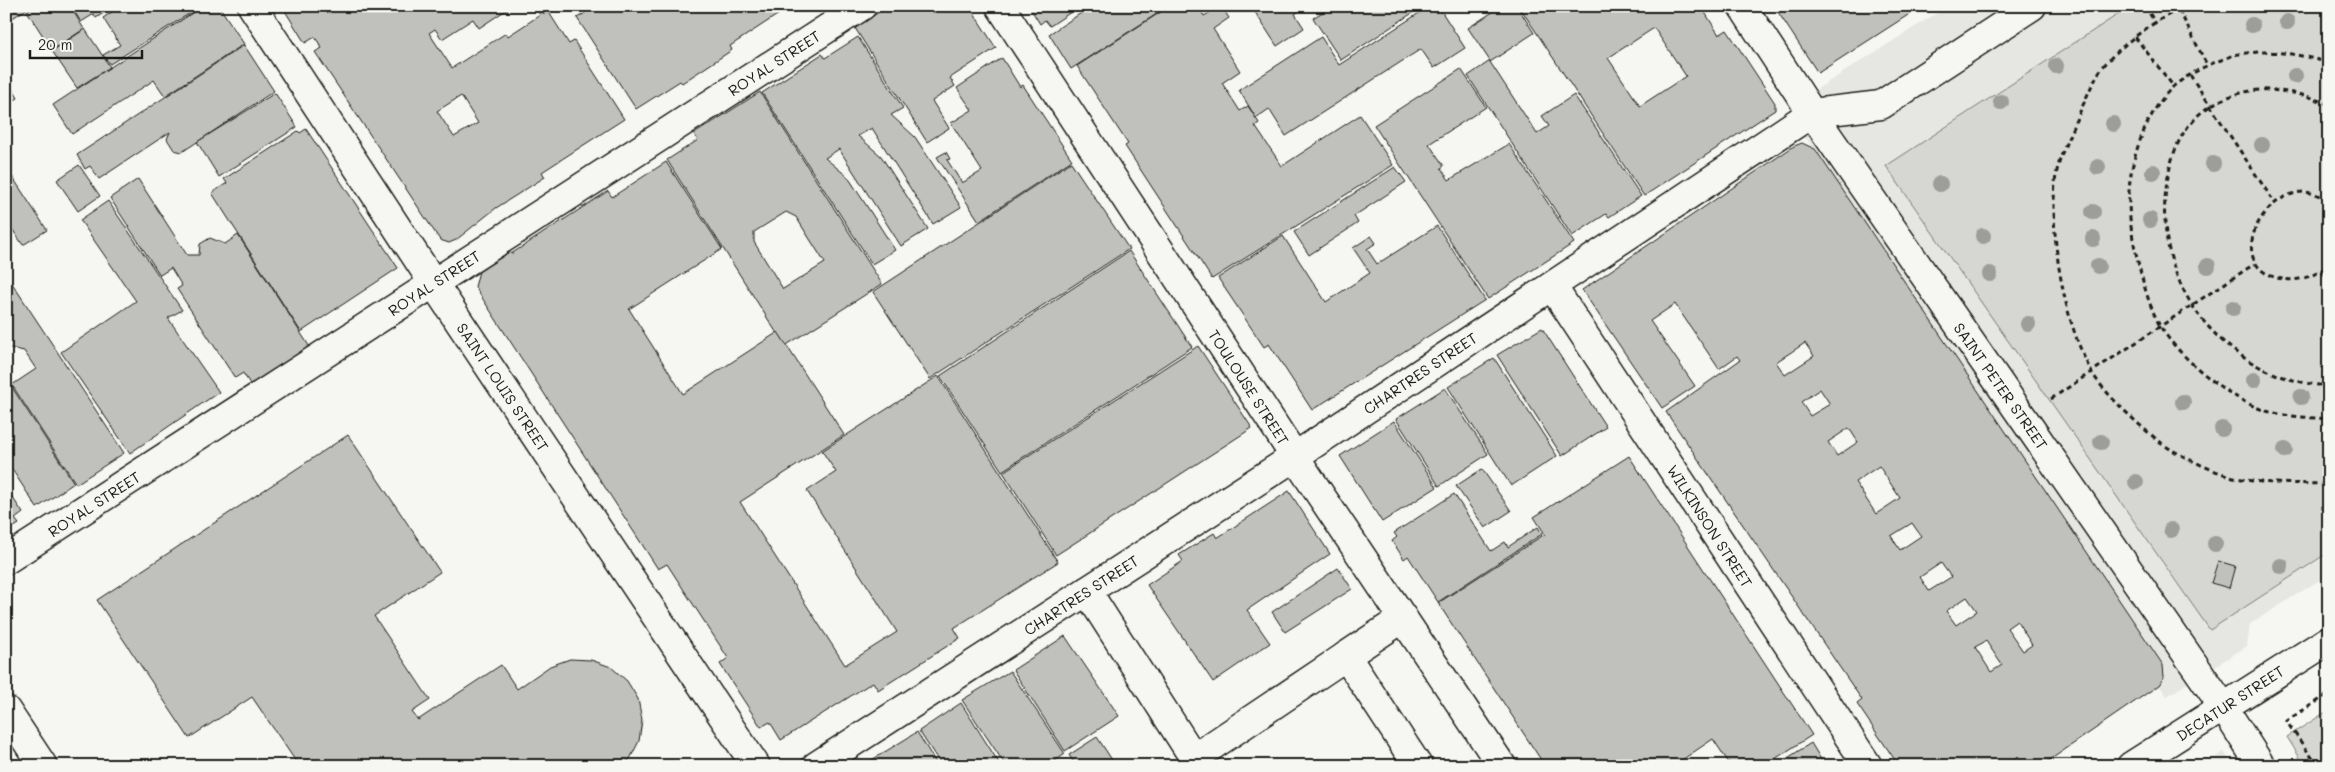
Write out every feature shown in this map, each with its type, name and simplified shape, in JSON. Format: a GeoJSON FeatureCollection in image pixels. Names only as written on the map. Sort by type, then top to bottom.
{"type":"FeatureCollection","features":[{"type":"Feature","properties":{"kind":"street","name":"SAINT LOUIS STREET"},"geometry":{"type":"LineString","coordinates":[[252,6],[434,284],[756,766]]}},
{"type":"Feature","properties":{"kind":"street","name":"ROYAL STREET"},"geometry":{"type":"LineString","coordinates":[[6,560],[862,6]]}},
{"type":"Feature","properties":{"kind":"street","name":"TOULOUSE STREET"},"geometry":{"type":"LineString","coordinates":[[1000,6],[1295,457],[1502,766]]}},
{"type":"Feature","properties":{"kind":"street","name":"SAINT PETER STREET"},"geometry":{"type":"LineString","coordinates":[[1742,6],[1812,113],[2037,409],[2261,766]]}},
{"type":"Feature","properties":{"kind":"street","name":"CHARTRES STREET"},"geometry":{"type":"LineString","coordinates":[[816,766],[1295,457],[1812,113],[1881,105],[2027,8]]}},
{"type":"Feature","properties":{"kind":"street"},"geometry":{"type":"LineString","coordinates":[[1832,140],[1881,105]]}},
{"type":"Feature","properties":{"kind":"street","name":"WILKINSON STREET"},"geometry":{"type":"LineString","coordinates":[[1552,286],[1868,766]]}},
{"type":"Feature","properties":{"kind":"street"},"geometry":{"type":"LineString","coordinates":[[1087,591],[1196,762],[1403,618]]}},
{"type":"Feature","properties":{"kind":"street","name":"DECATUR STREET"},"geometry":{"type":"LineString","coordinates":[[2131,766],[2329,640]]}},
{"type":"Feature","properties":{"kind":"street"},"geometry":{"type":"LineString","coordinates":[[1346,656],[1418,766]]}},
{"type":"Feature","properties":{"kind":"street"},"geometry":{"type":"LineString","coordinates":[[6,710],[43,766]]}},
{"type":"Feature","properties":{"kind":"path"},"geometry":{"type":"LineString","coordinates":[[2145,6],[2156,24]]}},
{"type":"Feature","properties":{"kind":"path"},"geometry":{"type":"LineString","coordinates":[[2187,6],[2135,37],[2098,73],[2066,143],[2055,181],[2054,220],[2058,262],[2065,297],[2092,372],[2126,412],[2171,450],[2243,480],[2329,484]]}},
{"type":"Feature","properties":{"kind":"path"},"geometry":{"type":"LineString","coordinates":[[2179,10],[2207,66]]}},
{"type":"Feature","properties":{"kind":"path"},"geometry":{"type":"LineString","coordinates":[[2135,37],[2174,87]]}},
{"type":"Feature","properties":{"kind":"path"},"geometry":{"type":"LineString","coordinates":[[2329,63],[2301,55],[2264,52],[2237,54],[2190,75],[2174,87],[2157,108],[2146,129],[2134,160],[2129,191],[2134,248],[2146,294],[2160,326],[2204,375],[2258,408],[2287,415],[2329,419]]}},
{"type":"Feature","properties":{"kind":"path"},"geometry":{"type":"LineString","coordinates":[[2190,75],[2274,202]]}},
{"type":"Feature","properties":{"kind":"path"},"geometry":{"type":"LineString","coordinates":[[2329,105],[2318,99],[2289,92],[2253,89],[2210,105],[2190,123],[2179,139],[2171,161],[2165,195],[2164,220],[2170,254],[2182,288],[2192,305],[2222,342],[2252,364],[2301,383],[2329,386]]}},
{"type":"Feature","properties":{"kind":"path"},"geometry":{"type":"LineString","coordinates":[[2329,198],[2303,192],[2274,202],[2256,226],[2252,251],[2254,264],[2270,277],[2290,280],[2308,277],[2329,266]]}},
{"type":"Feature","properties":{"kind":"path"},"geometry":{"type":"LineString","coordinates":[[2037,409],[2254,264]]}},
{"type":"Feature","properties":{"kind":"path"},"geometry":{"type":"LineString","coordinates":[[2322,271],[2329,282]]}},
{"type":"Feature","properties":{"kind":"path"},"geometry":{"type":"LineString","coordinates":[[2318,766],[2286,721],[2329,694]]}},
{"type":"Feature","properties":{"kind":"shaded area"},"geometry":{"type":"Polygon","coordinates":[[[1948,6],[2131,6],[1887,166],[2210,630],[2329,552],[2329,574],[2250,624],[2247,646],[2167,696],[2159,685],[2164,677],[2163,665],[1796,123],[1803,98],[1948,6]]]}},
{"type":"Feature","properties":{"kind":"shaded area"},"geometry":{"type":"Polygon","coordinates":[[[2131,6],[2329,6],[2329,552],[2210,630],[1886,166],[2131,6]]]}},
{"type":"Feature","properties":{"kind":"shaded area"},"geometry":{"type":"Polygon","coordinates":[[[2329,710],[2329,766],[2305,766],[2287,737],[2329,710]]]}},
{"type":"Feature","properties":{"kind":"shaded area"},"geometry":{"type":"Polygon","coordinates":[[[2224,752],[2234,766],[2202,766],[2224,752]]]}},
{"type":"Feature","properties":{"kind":"building"},"geometry":{"type":"Polygon","coordinates":[[[6,6],[31,6],[8,21],[11,26],[6,28],[6,6]]]}},
{"type":"Feature","properties":{"kind":"building"},"geometry":{"type":"Polygon","coordinates":[[[34,6],[70,6],[84,29],[52,50],[27,11],[34,6]]]}},
{"type":"Feature","properties":{"kind":"building"},"geometry":{"type":"Polygon","coordinates":[[[71,6],[114,6],[96,18],[94,14],[81,22],[71,6]]]}},
{"type":"Feature","properties":{"kind":"building"},"geometry":{"type":"Polygon","coordinates":[[[121,6],[201,6],[110,64],[103,55],[120,45],[103,18],[121,6]]]}},
{"type":"Feature","properties":{"kind":"building"},"geometry":{"type":"Polygon","coordinates":[[[203,6],[219,6],[244,44],[165,96],[154,80],[72,134],[53,105],[203,6]]]}},
{"type":"Feature","properties":{"kind":"building"},"geometry":{"type":"Polygon","coordinates":[[[282,6],[512,6],[479,28],[473,19],[442,39],[435,29],[429,33],[452,68],[506,33],[508,36],[540,15],[535,6],[539,6],[544,14],[548,11],[569,44],[574,41],[624,119],[542,172],[545,177],[496,208],[456,240],[449,243],[440,240],[315,52],[322,48],[315,37],[305,43],[282,6]],[[461,96],[437,111],[454,137],[478,123],[461,96]]]}},
{"type":"Feature","properties":{"kind":"building"},"geometry":{"type":"Polygon","coordinates":[[[588,6],[791,6],[730,46],[732,50],[682,83],[680,81],[636,109],[577,18],[590,10],[588,6]]]}},
{"type":"Feature","properties":{"kind":"building"},"geometry":{"type":"Polygon","coordinates":[[[888,6],[969,6],[996,48],[950,78],[955,86],[932,101],[949,128],[927,142],[855,28],[888,6]]]}},
{"type":"Feature","properties":{"kind":"building"},"geometry":{"type":"Polygon","coordinates":[[[1029,6],[1080,6],[1050,26],[1045,20],[1040,24],[1029,6]]]}},
{"type":"Feature","properties":{"kind":"building"},"geometry":{"type":"Polygon","coordinates":[[[1092,6],[1169,6],[1071,69],[1049,34],[1092,6]]]}},
{"type":"Feature","properties":{"kind":"building"},"geometry":{"type":"Polygon","coordinates":[[[1170,6],[1198,6],[1204,16],[1221,6],[1229,18],[1213,29],[1240,71],[1222,83],[1240,111],[1248,106],[1259,123],[1255,126],[1282,166],[1360,115],[1393,165],[1212,279],[1125,146],[1128,144],[1077,66],[1170,6]]]}},
{"type":"Feature","properties":{"kind":"building"},"geometry":{"type":"Polygon","coordinates":[[[1251,6],[1306,6],[1295,14],[1304,28],[1277,46],[1251,6]]]}},
{"type":"Feature","properties":{"kind":"building"},"geometry":{"type":"Polygon","coordinates":[[[1332,6],[1423,6],[1341,60],[1313,18],[1332,6]]]}},
{"type":"Feature","properties":{"kind":"building"},"geometry":{"type":"Polygon","coordinates":[[[1430,6],[1438,6],[1465,48],[1434,68],[1421,49],[1286,136],[1269,109],[1256,118],[1239,90],[1321,37],[1339,65],[1430,6]]]}},
{"type":"Feature","properties":{"kind":"building"},"geometry":{"type":"Polygon","coordinates":[[[1502,6],[1517,6],[1534,33],[1490,62],[1537,134],[1549,126],[1542,116],[1574,95],[1641,196],[1609,217],[1606,214],[1572,236],[1468,76],[1490,61],[1468,28],[1502,6]]]}},
{"type":"Feature","properties":{"kind":"building"},"geometry":{"type":"Polygon","coordinates":[[[1519,6],[1701,6],[1719,35],[1727,30],[1775,103],[1775,110],[1644,196],[1519,6]],[[1654,28],[1608,58],[1640,106],[1686,76],[1654,28]]]}},
{"type":"Feature","properties":{"kind":"building"},"geometry":{"type":"Polygon","coordinates":[[[1774,6],[1922,6],[1818,73],[1774,6]]]}},
{"type":"Feature","properties":{"kind":"building"},"geometry":{"type":"Polygon","coordinates":[[[85,29],[110,67],[77,88],[52,51],[85,29]]]}},
{"type":"Feature","properties":{"kind":"building"},"geometry":{"type":"Polygon","coordinates":[[[858,37],[903,108],[891,115],[915,137],[961,207],[933,224],[872,128],[858,136],[881,156],[928,229],[901,246],[839,149],[825,158],[848,177],[895,250],[872,264],[762,93],[822,54],[825,58],[858,37]]]}},
{"type":"Feature","properties":{"kind":"building"},"geometry":{"type":"Polygon","coordinates":[[[244,45],[274,91],[182,152],[174,150],[167,139],[170,132],[99,179],[90,166],[85,169],[77,155],[244,45]]]}},
{"type":"Feature","properties":{"kind":"building"},"geometry":{"type":"Polygon","coordinates":[[[1002,58],[1020,87],[1023,85],[1072,160],[979,221],[937,157],[946,152],[950,159],[947,160],[962,183],[982,171],[951,123],[972,110],[957,88],[1002,58]]]}},
{"type":"Feature","properties":{"kind":"building"},"geometry":{"type":"Polygon","coordinates":[[[1461,69],[1486,107],[1429,144],[1444,166],[1441,168],[1449,180],[1509,144],[1574,243],[1488,299],[1374,125],[1461,69]]]}},
{"type":"Feature","properties":{"kind":"building"},"geometry":{"type":"Polygon","coordinates":[[[6,78],[18,98],[6,105],[6,78]]]}},
{"type":"Feature","properties":{"kind":"building"},"geometry":{"type":"Polygon","coordinates":[[[760,92],[882,284],[785,346],[667,160],[698,140],[694,134],[760,92]],[[786,212],[754,232],[754,242],[783,289],[825,263],[796,217],[786,212]]]}},
{"type":"Feature","properties":{"kind":"building"},"geometry":{"type":"Polygon","coordinates":[[[275,93],[297,127],[219,177],[197,142],[275,93]]]}},
{"type":"Feature","properties":{"kind":"building"},"geometry":{"type":"Polygon","coordinates":[[[306,129],[398,268],[301,332],[212,193],[227,183],[224,179],[298,131],[300,133],[306,129]]]}},
{"type":"Feature","properties":{"kind":"building"},"geometry":{"type":"Polygon","coordinates":[[[1802,143],[1815,149],[2163,665],[2164,677],[2159,685],[2041,766],[2024,766],[2018,757],[2005,766],[1899,766],[1857,704],[1862,700],[1666,412],[1740,360],[1737,356],[1719,369],[1675,304],[1650,321],[1695,386],[1662,408],[1582,290],[1794,146],[1802,143]],[[1805,343],[1776,362],[1785,375],[1814,356],[1805,343]],[[1820,389],[1801,402],[1810,416],[1830,404],[1820,389]],[[1849,428],[1828,442],[1837,456],[1858,442],[1849,428]],[[1879,466],[1855,482],[1876,514],[1900,498],[1879,466]],[[1912,523],[1891,536],[1900,550],[1921,536],[1912,523]],[[1941,563],[1920,577],[1929,591],[1951,577],[1941,563]],[[1967,597],[1946,611],[1956,625],[1977,611],[1967,597]],[[2017,621],[2007,628],[2023,651],[2032,645],[2017,621]],[[1986,641],[1975,647],[1991,672],[2002,665],[1986,641]]]}},
{"type":"Feature","properties":{"kind":"building"},"geometry":{"type":"Polygon","coordinates":[[[666,162],[722,249],[629,309],[683,394],[778,332],[844,435],[740,502],[845,665],[897,632],[807,491],[836,472],[822,451],[938,376],[1058,562],[954,628],[960,638],[878,690],[873,682],[781,740],[770,722],[761,727],[720,664],[728,658],[667,564],[658,569],[475,287],[480,267],[508,249],[511,254],[608,191],[612,197],[666,162]]]}},
{"type":"Feature","properties":{"kind":"building"},"geometry":{"type":"Polygon","coordinates":[[[1071,162],[1129,249],[930,379],[873,292],[1071,162]]]}},
{"type":"Feature","properties":{"kind":"building"},"geometry":{"type":"Polygon","coordinates":[[[79,165],[100,196],[78,211],[57,180],[79,165]]]}},
{"type":"Feature","properties":{"kind":"building"},"geometry":{"type":"Polygon","coordinates":[[[6,167],[47,230],[23,245],[6,220],[6,167]]]}},
{"type":"Feature","properties":{"kind":"building"},"geometry":{"type":"Polygon","coordinates":[[[1395,167],[1406,182],[1354,216],[1358,223],[1309,255],[1294,232],[1395,167]]]}},
{"type":"Feature","properties":{"kind":"building"},"geometry":{"type":"Polygon","coordinates":[[[138,179],[187,255],[199,255],[200,244],[210,238],[225,244],[238,235],[311,349],[252,387],[243,373],[235,378],[177,289],[182,286],[171,268],[160,275],[110,198],[138,179]]]}},
{"type":"Feature","properties":{"kind":"building"},"geometry":{"type":"Polygon","coordinates":[[[108,201],[182,310],[168,318],[219,392],[130,453],[61,352],[136,301],[80,220],[108,201]]]}},
{"type":"Feature","properties":{"kind":"building"},"geometry":{"type":"Polygon","coordinates":[[[1437,226],[1485,300],[1312,410],[1269,344],[1264,347],[1218,278],[1283,236],[1326,302],[1370,273],[1353,248],[1371,236],[1376,243],[1367,249],[1377,264],[1437,226]]]}},
{"type":"Feature","properties":{"kind":"building"},"geometry":{"type":"Polygon","coordinates":[[[1129,251],[1192,347],[1002,471],[940,376],[1129,251]]]}},
{"type":"Feature","properties":{"kind":"building"},"geometry":{"type":"Polygon","coordinates":[[[6,274],[124,453],[76,484],[12,385],[36,369],[24,351],[10,348],[6,343],[6,274]]]}},
{"type":"Feature","properties":{"kind":"building"},"geometry":{"type":"Polygon","coordinates":[[[1542,328],[1606,427],[1562,456],[1497,355],[1542,328]]]}},
{"type":"Feature","properties":{"kind":"building"},"geometry":{"type":"Polygon","coordinates":[[[1198,346],[1252,428],[1056,555],[1003,472],[1198,346]]]}},
{"type":"Feature","properties":{"kind":"building"},"geometry":{"type":"Polygon","coordinates":[[[1494,358],[1557,456],[1511,486],[1448,387],[1494,358]]]}},
{"type":"Feature","properties":{"kind":"building"},"geometry":{"type":"Polygon","coordinates":[[[6,378],[74,483],[37,508],[6,460],[6,378]]]}},
{"type":"Feature","properties":{"kind":"building"},"geometry":{"type":"Polygon","coordinates":[[[1445,388],[1488,454],[1439,486],[1396,419],[1445,388]]]}},
{"type":"Feature","properties":{"kind":"building"},"geometry":{"type":"Polygon","coordinates":[[[1394,421],[1437,487],[1382,522],[1340,456],[1394,421]]]}},
{"type":"Feature","properties":{"kind":"building"},"geometry":{"type":"Polygon","coordinates":[[[348,435],[440,572],[374,616],[430,700],[412,712],[418,720],[501,665],[517,689],[550,666],[570,659],[591,660],[611,667],[627,681],[638,699],[642,720],[639,741],[630,759],[623,766],[299,766],[252,697],[189,738],[97,600],[348,435]]]}},
{"type":"Feature","properties":{"kind":"building"},"geometry":{"type":"Polygon","coordinates":[[[1629,456],[1812,735],[1764,766],[1731,766],[1713,739],[1673,766],[1545,766],[1438,603],[1545,534],[1534,517],[1629,456]]]}},
{"type":"Feature","properties":{"kind":"building"},"geometry":{"type":"Polygon","coordinates":[[[1482,469],[1511,511],[1485,528],[1456,486],[1482,469]]]}},
{"type":"Feature","properties":{"kind":"building"},"geometry":{"type":"Polygon","coordinates":[[[6,488],[23,513],[15,519],[19,524],[6,532],[6,488]]]}},
{"type":"Feature","properties":{"kind":"building"},"geometry":{"type":"Polygon","coordinates":[[[1289,491],[1330,554],[1247,610],[1270,643],[1213,682],[1147,585],[1183,561],[1179,555],[1214,533],[1217,538],[1289,491]]]}},
{"type":"Feature","properties":{"kind":"building"},"geometry":{"type":"Polygon","coordinates":[[[1454,494],[1491,551],[1505,542],[1508,547],[1538,527],[1542,534],[1438,602],[1408,556],[1404,559],[1392,541],[1397,537],[1394,533],[1454,494]]]}},
{"type":"Feature","properties":{"kind":"building"},"geometry":{"type":"Polygon","coordinates":[[[2218,561],[2235,566],[2229,588],[2211,583],[2218,561]]]}},
{"type":"Feature","properties":{"kind":"building"},"geometry":{"type":"Polygon","coordinates":[[[1338,568],[1352,589],[1285,632],[1272,612],[1338,568]]]}},
{"type":"Feature","properties":{"kind":"building"},"geometry":{"type":"Polygon","coordinates":[[[1065,636],[1119,716],[1065,751],[1013,670],[1065,636]]]}},
{"type":"Feature","properties":{"kind":"building"},"geometry":{"type":"Polygon","coordinates":[[[1010,671],[1065,754],[1048,766],[1006,766],[962,700],[1010,671]]]}},
{"type":"Feature","properties":{"kind":"building"},"geometry":{"type":"Polygon","coordinates":[[[961,703],[1001,766],[942,766],[919,731],[961,703]]]}},
{"type":"Feature","properties":{"kind":"building"},"geometry":{"type":"Polygon","coordinates":[[[917,732],[938,766],[862,766],[917,732]]]}},
{"type":"Feature","properties":{"kind":"building"},"geometry":{"type":"Polygon","coordinates":[[[1097,737],[1116,766],[1076,766],[1069,755],[1097,737]]]}},
{"type":"Feature","properties":{"kind":"building"},"geometry":{"type":"Polygon","coordinates":[[[1811,743],[1825,766],[1780,766],[1787,761],[1786,759],[1811,743]]]}}]}
